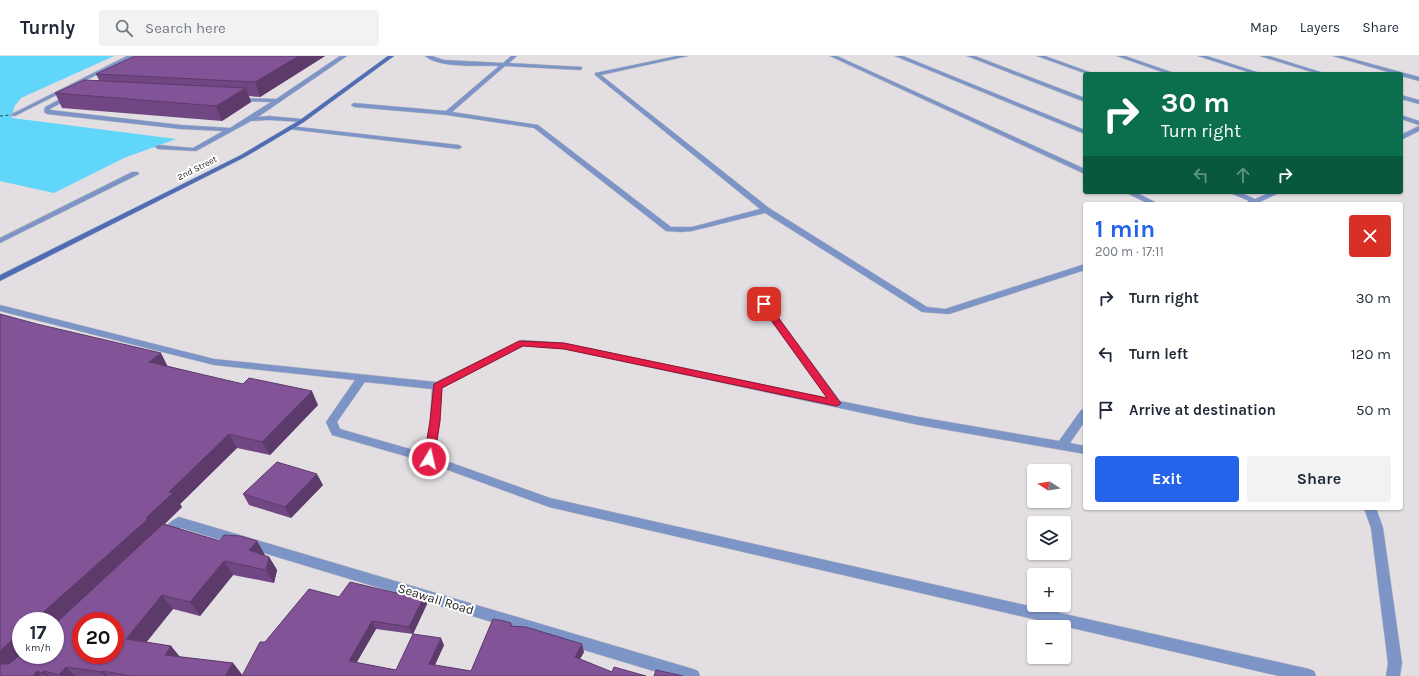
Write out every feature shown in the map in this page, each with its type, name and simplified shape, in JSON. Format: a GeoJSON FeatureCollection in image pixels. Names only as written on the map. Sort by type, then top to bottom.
{"type":"FeatureCollection","features":[{"type":"Feature","properties":{"kind":"street"},"geometry":{"type":"LineString","coordinates":[[13,115],[131,56]]}},
{"type":"Feature","properties":{"kind":"street"},"geometry":{"type":"LineString","coordinates":[[158,147],[194,150],[250,119],[344,56]]}},
{"type":"Feature","properties":{"kind":"street","name":"2nd Street"},"geometry":{"type":"LineString","coordinates":[[0,278],[243,156],[302,121],[391,56]]}},
{"type":"Feature","properties":{"kind":"street"},"geometry":{"type":"LineString","coordinates":[[428,56],[435,60],[444,62],[580,68]]}},
{"type":"Feature","properties":{"kind":"street"},"geometry":{"type":"LineString","coordinates":[[447,113],[514,56]]}},
{"type":"Feature","properties":{"kind":"street"},"geometry":{"type":"LineString","coordinates":[[685,56],[597,74],[766,210],[925,310],[946,312],[1083,268]]}},
{"type":"Feature","properties":{"kind":"street"},"geometry":{"type":"LineString","coordinates":[[833,56],[1083,171]]}},
{"type":"Feature","properties":{"kind":"street"},"geometry":{"type":"LineString","coordinates":[[898,56],[1083,131]]}},
{"type":"Feature","properties":{"kind":"street"},"geometry":{"type":"LineString","coordinates":[[970,56],[1083,99]]}},
{"type":"Feature","properties":{"kind":"street"},"geometry":{"type":"LineString","coordinates":[[1040,56],[1086,72]]}},
{"type":"Feature","properties":{"kind":"street"},"geometry":{"type":"LineString","coordinates":[[1120,56],[1168,72]]}},
{"type":"Feature","properties":{"kind":"street"},"geometry":{"type":"LineString","coordinates":[[1200,56],[1253,72]]}},
{"type":"Feature","properties":{"kind":"street"},"geometry":{"type":"LineString","coordinates":[[1263,56],[1317,72]]}},
{"type":"Feature","properties":{"kind":"street"},"geometry":{"type":"LineString","coordinates":[[1336,56],[1396,72]]}},
{"type":"Feature","properties":{"kind":"street"},"geometry":{"type":"LineString","coordinates":[[1403,74],[1419,78]]}},
{"type":"Feature","properties":{"kind":"street"},"geometry":{"type":"LineString","coordinates":[[77,92],[47,108],[47,112],[181,127],[231,130]]}},
{"type":"Feature","properties":{"kind":"street"},"geometry":{"type":"LineString","coordinates":[[231,98],[277,101]]}},
{"type":"Feature","properties":{"kind":"street"},"geometry":{"type":"LineString","coordinates":[[1403,98],[1419,102]]}},
{"type":"Feature","properties":{"kind":"street"},"geometry":{"type":"LineString","coordinates":[[354,105],[447,113],[536,126],[669,229],[692,229],[766,210]]}},
{"type":"Feature","properties":{"kind":"street"},"geometry":{"type":"LineString","coordinates":[[250,119],[269,118],[302,121]]}},
{"type":"Feature","properties":{"kind":"street"},"geometry":{"type":"LineString","coordinates":[[1403,118],[1419,123]]}},
{"type":"Feature","properties":{"kind":"street"},"geometry":{"type":"LineString","coordinates":[[290,128],[459,147]]}},
{"type":"Feature","properties":{"kind":"street"},"geometry":{"type":"LineString","coordinates":[[1403,137],[1419,128]]}},
{"type":"Feature","properties":{"kind":"street"},"geometry":{"type":"LineString","coordinates":[[0,241],[135,174]]}},
{"type":"Feature","properties":{"kind":"street"},"geometry":{"type":"LineString","coordinates":[[1133,194],[1151,202]]}},
{"type":"Feature","properties":{"kind":"street"},"geometry":{"type":"LineString","coordinates":[[1236,194],[1250,202]]}},
{"type":"Feature","properties":{"kind":"street"},"geometry":{"type":"LineString","coordinates":[[1254,202],[1272,194]]}},
{"type":"Feature","properties":{"kind":"street"},"geometry":{"type":"LineString","coordinates":[[764,304],[836,403]]}},
{"type":"Feature","properties":{"kind":"street"},"geometry":{"type":"LineString","coordinates":[[0,308],[214,362],[437,386],[522,343],[564,346],[919,421],[1083,450]]}},
{"type":"Feature","properties":{"kind":"street"},"geometry":{"type":"LineString","coordinates":[[362,378],[331,422],[336,432],[429,459],[549,502],[1309,676]]}},
{"type":"Feature","properties":{"kind":"street"},"geometry":{"type":"LineString","coordinates":[[429,459],[435,421],[437,386]]}},
{"type":"Feature","properties":{"kind":"street"},"geometry":{"type":"LineString","coordinates":[[1061,447],[1083,416]]}},
{"type":"Feature","properties":{"kind":"street"},"geometry":{"type":"LineString","coordinates":[[1371,510],[1376,528],[1395,663],[1393,676]]}},
{"type":"Feature","properties":{"kind":"street","name":"Seawall Road"},"geometry":{"type":"LineString","coordinates":[[156,543],[179,522],[693,676]]}},
{"type":"Feature","properties":{"kind":"water"},"geometry":{"type":"Polygon","coordinates":[[[0,56],[114,56],[21,98],[14,107],[12,118],[176,139],[124,158],[54,193],[0,181],[0,56]]]}},
{"type":"Feature","properties":{"kind":"building"},"geometry":{"type":"Polygon","coordinates":[[[135,56],[299,56],[255,82],[96,74],[135,56]]]}},
{"type":"Feature","properties":{"kind":"building"},"geometry":{"type":"Polygon","coordinates":[[[84,80],[246,88],[216,106],[55,93],[84,80]]]}},
{"type":"Feature","properties":{"kind":"building"},"geometry":{"type":"Polygon","coordinates":[[[0,314],[161,353],[149,362],[243,384],[249,378],[312,391],[262,442],[229,434],[169,492],[173,493],[146,518],[148,519],[43,612],[12,612],[12,640],[0,651],[0,314]]]}},
{"type":"Feature","properties":{"kind":"building"},"geometry":{"type":"Polygon","coordinates":[[[277,462],[317,474],[285,507],[243,494],[277,462]]]}},
{"type":"Feature","properties":{"kind":"building"},"geometry":{"type":"Polygon","coordinates":[[[163,524],[220,541],[224,535],[240,536],[257,541],[249,550],[269,557],[266,570],[224,561],[190,602],[162,595],[126,639],[171,646],[165,655],[233,663],[225,676],[131,676],[66,667],[59,675],[44,671],[42,673],[37,671],[33,676],[0,676],[0,664],[9,664],[12,662],[12,664],[64,664],[64,616],[163,524]]]}},
{"type":"Feature","properties":{"kind":"building"},"geometry":{"type":"Polygon","coordinates":[[[350,582],[396,593],[424,597],[409,627],[372,621],[349,661],[396,670],[413,634],[441,638],[429,664],[471,671],[493,619],[511,623],[510,626],[526,627],[582,644],[575,657],[612,672],[614,667],[646,676],[242,676],[260,642],[265,642],[309,589],[339,597],[350,582]]]}},
{"type":"Feature","properties":{"kind":"building"},"geometry":{"type":"Polygon","coordinates":[[[656,670],[683,676],[654,676],[656,670]]]}},
{"type":"Feature","properties":{"kind":"ferry route"},"geometry":{"type":"LineString","coordinates":[[0,116],[10,115]]}},
{"type":"Feature","properties":{"kind":"route"},"geometry":{"type":"LineString","coordinates":[[429,459],[435,421],[437,386],[522,343],[564,346],[836,403],[764,304]]}}]}
